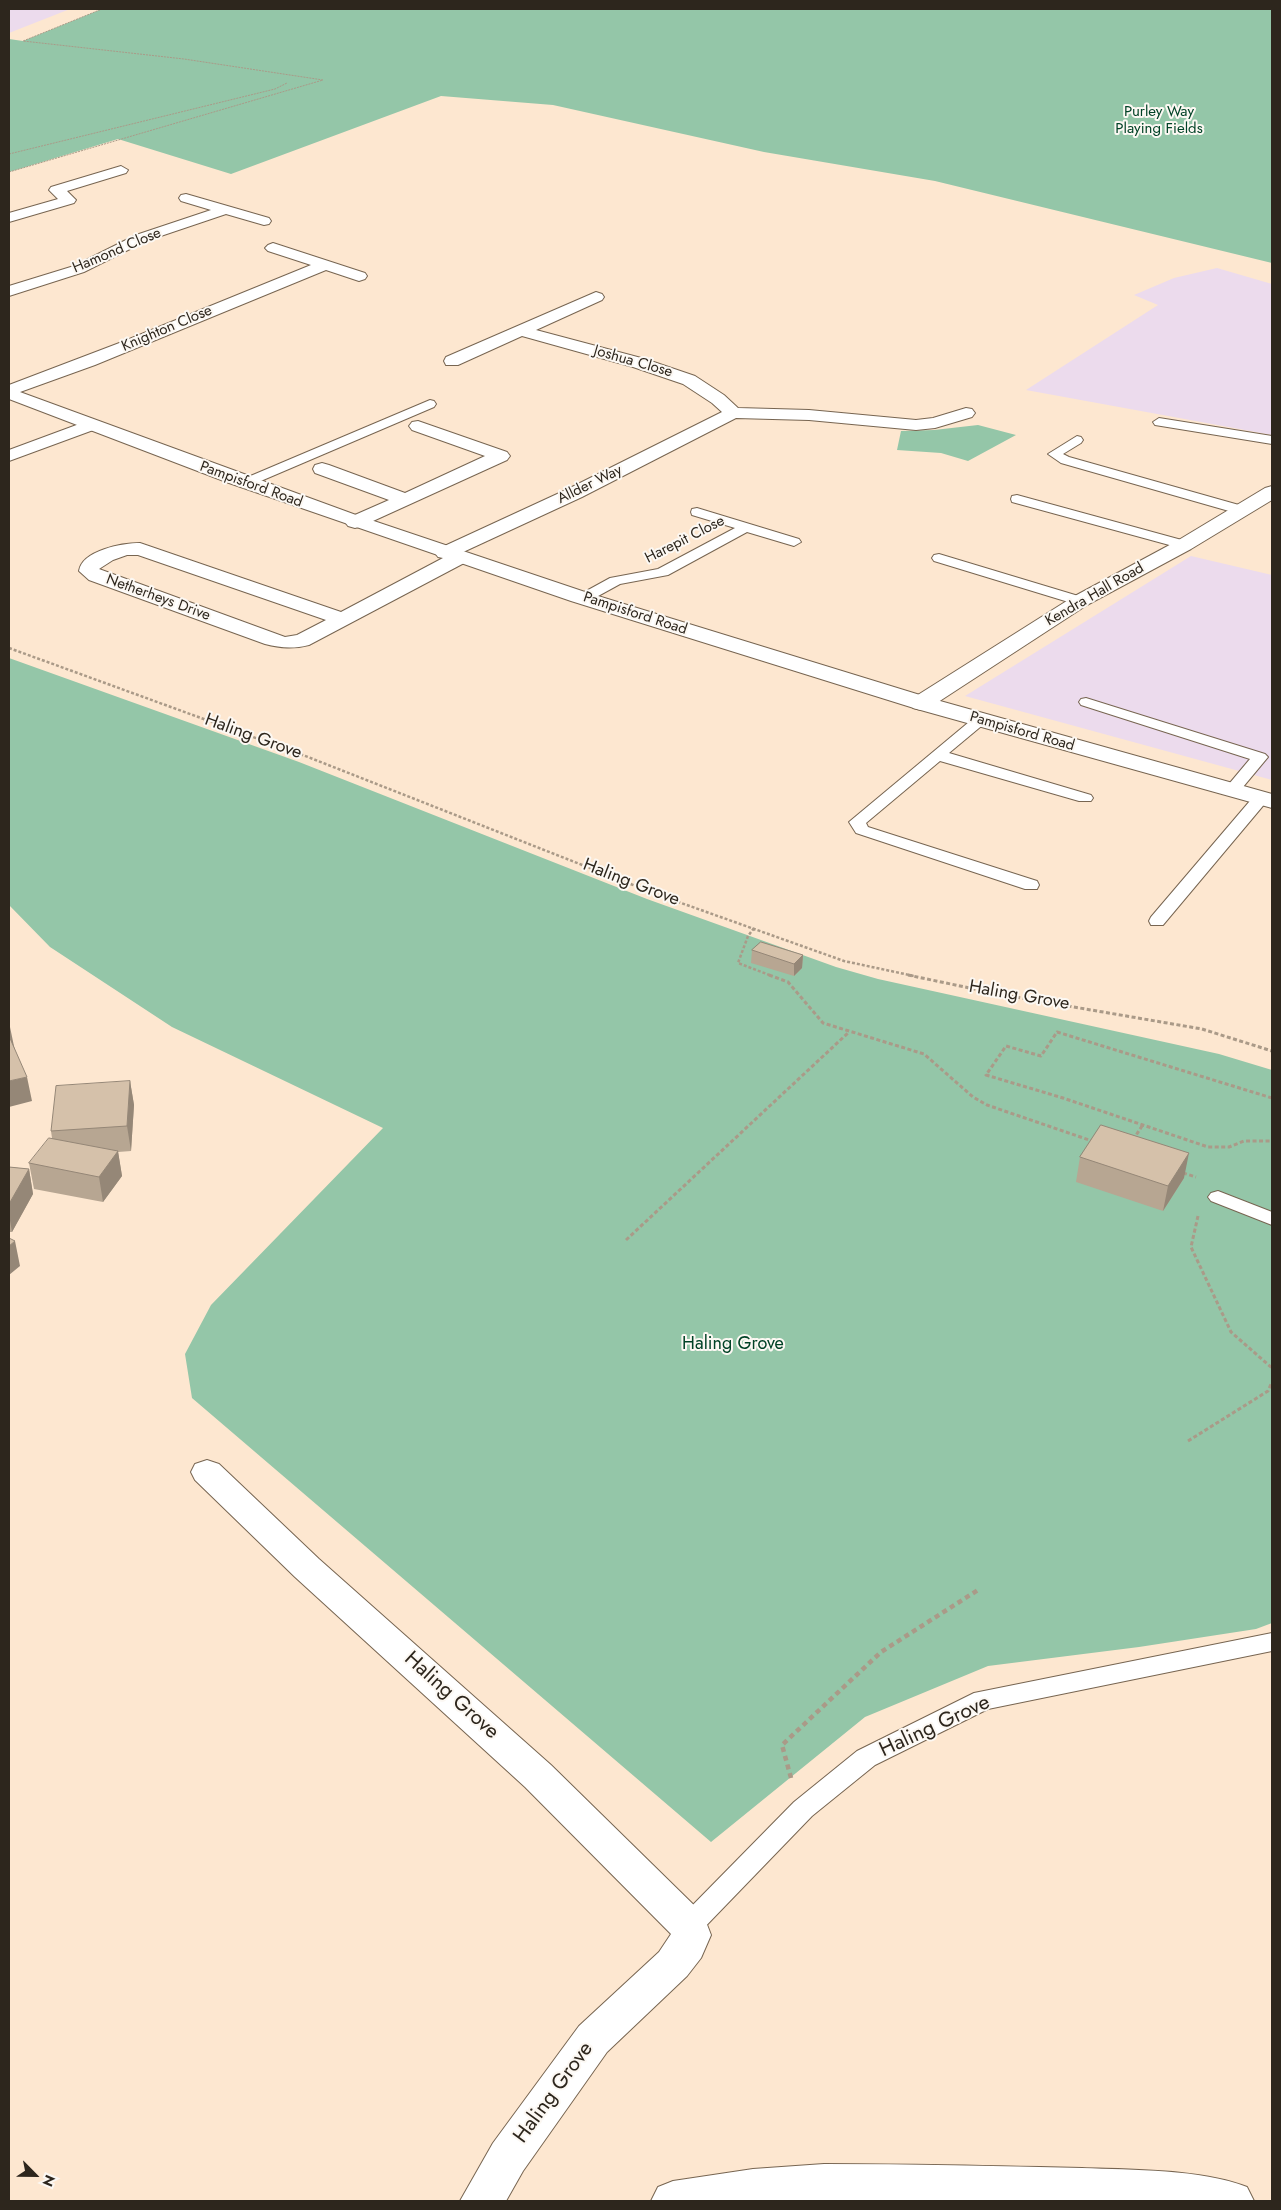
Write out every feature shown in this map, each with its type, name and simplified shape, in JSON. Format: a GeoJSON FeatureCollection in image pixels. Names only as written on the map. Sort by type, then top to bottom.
{"type":"FeatureCollection","features":[{"type":"Feature","properties":{"kind":"street"},"geometry":{"type":"LineString","coordinates":[[9,218],[69,200],[56,190],[121,170]]}},
{"type":"Feature","properties":{"kind":"street"},"geometry":{"type":"LineString","coordinates":[[186,198],[264,221]]}},
{"type":"Feature","properties":{"kind":"street","name":"Hamond Close"},"geometry":{"type":"LineString","coordinates":[[9,291],[79,269],[141,238],[225,210]]}},
{"type":"Feature","properties":{"kind":"street"},"geometry":{"type":"LineString","coordinates":[[273,248],[359,276]]}},
{"type":"Feature","properties":{"kind":"street","name":"Knighton Close"},"geometry":{"type":"LineString","coordinates":[[9,392],[140,342],[325,265]]}},
{"type":"Feature","properties":{"kind":"street"},"geometry":{"type":"LineString","coordinates":[[452,361],[596,297]]}},
{"type":"Feature","properties":{"kind":"street","name":"Joshua Close"},"geometry":{"type":"LineString","coordinates":[[523,330],[690,380],[718,399],[733,413]]}},
{"type":"Feature","properties":{"kind":"street","name":"Pampisford Road"},"geometry":{"type":"LineString","coordinates":[[9,392],[90,425],[245,483],[452,555],[584,598],[921,703],[1267,800]]}},
{"type":"Feature","properties":{"kind":"street"},"geometry":{"type":"LineString","coordinates":[[733,413],[810,415],[916,425],[935,423],[966,413]]}},
{"type":"Feature","properties":{"kind":"street","name":"Allder Way"},"geometry":{"type":"LineString","coordinates":[[452,555],[733,413]]}},
{"type":"Feature","properties":{"kind":"street"},"geometry":{"type":"LineString","coordinates":[[9,456],[90,425]]}},
{"type":"Feature","properties":{"kind":"street"},"geometry":{"type":"LineString","coordinates":[[355,522],[501,456],[418,426]]}},
{"type":"Feature","properties":{"kind":"street"},"geometry":{"type":"LineString","coordinates":[[322,470],[406,499]]}},
{"type":"Feature","properties":{"kind":"street","name":"Kendra Hall Road"},"geometry":{"type":"LineString","coordinates":[[921,703],[1080,601],[1184,545],[1271,494]]}},
{"type":"Feature","properties":{"kind":"street","name":"Netherheys Drive"},"geometry":{"type":"LineString","coordinates":[[342,619],[140,549],[116,552],[94,562],[89,568],[89,571],[96,576],[272,640],[285,643],[302,641],[342,619],[452,555]]}},
{"type":"Feature","properties":{"kind":"street","name":"Haling Grove"},"geometry":{"type":"LineString","coordinates":[[207,1472],[307,1568],[538,1776],[690,1926],[691,1936],[687,1946],[673,1964],[593,2039],[508,2157],[482,2201]]}},
{"type":"Feature","properties":{"kind":"street"},"geometry":{"type":"LineString","coordinates":[[673,2201],[753,2189],[824,2184],[940,2184],[1139,2190],[1220,2200]]}},
{"type":"Feature","properties":{"kind":"lane"},"geometry":{"type":"LineString","coordinates":[[245,483],[430,404]]}},
{"type":"Feature","properties":{"kind":"lane"},"geometry":{"type":"LineString","coordinates":[[1159,422],[1272,440]]}},
{"type":"Feature","properties":{"kind":"lane"},"geometry":{"type":"LineString","coordinates":[[1077,440],[1054,454],[1064,460],[1241,510]]}},
{"type":"Feature","properties":{"kind":"lane"},"geometry":{"type":"LineString","coordinates":[[1017,500],[1184,545]]}},
{"type":"Feature","properties":{"kind":"lane","name":"Harepit Close"},"geometry":{"type":"LineString","coordinates":[[697,512],[794,542]]}},
{"type":"Feature","properties":{"kind":"lane","name":"Harepit Close"},"geometry":{"type":"LineString","coordinates":[[584,598],[608,584],[621,580],[650,578],[746,527]]}},
{"type":"Feature","properties":{"kind":"lane"},"geometry":{"type":"LineString","coordinates":[[939,558],[1080,601]]}},
{"type":"Feature","properties":{"kind":"lane"},"geometry":{"type":"LineString","coordinates":[[1086,702],[1260,757],[1232,790]]}},
{"type":"Feature","properties":{"kind":"lane"},"geometry":{"type":"LineString","coordinates":[[980,720],[856,822],[862,830],[1031,885]]}},
{"type":"Feature","properties":{"kind":"lane"},"geometry":{"type":"LineString","coordinates":[[938,755],[1085,798]]}},
{"type":"Feature","properties":{"kind":"lane"},"geometry":{"type":"LineString","coordinates":[[1157,921],[1267,800]]}},
{"type":"Feature","properties":{"kind":"lane"},"geometry":{"type":"LineString","coordinates":[[1218,1197],[1272,1219]]}},
{"type":"Feature","properties":{"kind":"lane","name":"Haling Grove"},"geometry":{"type":"LineString","coordinates":[[690,1926],[803,1808],[866,1758],[983,1700],[1272,1642]]}},
{"type":"Feature","properties":{"kind":"path"},"geometry":{"type":"LineString","coordinates":[[9,172],[323,80],[184,59],[23,41],[102,9]]}},
{"type":"Feature","properties":{"kind":"path"},"geometry":{"type":"LineString","coordinates":[[9,154],[275,89],[287,83]]}},
{"type":"Feature","properties":{"kind":"path","name":"Haling Grove"},"geometry":{"type":"LineString","coordinates":[[9,648],[308,757],[647,890],[844,961],[998,994],[1093,1009],[1202,1030],[1272,1051]]}},
{"type":"Feature","properties":{"kind":"path"},"geometry":{"type":"LineString","coordinates":[[754,928],[748,936],[738,963],[788,982],[823,1023],[924,1054],[973,1097],[987,1105],[1097,1143]]}},
{"type":"Feature","properties":{"kind":"path"},"geometry":{"type":"LineString","coordinates":[[626,1240],[850,1032]]}},
{"type":"Feature","properties":{"kind":"path"},"geometry":{"type":"LineString","coordinates":[[1272,1098],[1057,1032],[1041,1056],[1006,1046],[986,1074],[1208,1147],[1229,1146],[1244,1141],[1272,1141]]}},
{"type":"Feature","properties":{"kind":"path"},"geometry":{"type":"LineString","coordinates":[[1129,1146],[1142,1126]]}},
{"type":"Feature","properties":{"kind":"path"},"geometry":{"type":"LineString","coordinates":[[1180,1172],[1207,1181],[1218,1197],[1196,1218],[1191,1247],[1231,1332],[1272,1368]]}},
{"type":"Feature","properties":{"kind":"path"},"geometry":{"type":"LineString","coordinates":[[1188,1441],[1268,1391],[1272,1382]]}},
{"type":"Feature","properties":{"kind":"path"},"geometry":{"type":"LineString","coordinates":[[803,1808],[791,1778],[782,1745],[881,1652],[978,1590]]}},
{"type":"Feature","properties":{"kind":"shaded area"},"geometry":{"type":"Polygon","coordinates":[[[9,9],[70,9],[9,33],[9,9]]]}},
{"type":"Feature","properties":{"kind":"shaded area"},"geometry":{"type":"Polygon","coordinates":[[[1217,268],[1272,284],[1272,435],[1026,390],[1158,305],[1134,295],[1174,278],[1217,268]]]}},
{"type":"Feature","properties":{"kind":"shaded area"},"geometry":{"type":"Polygon","coordinates":[[[1191,556],[1272,575],[1272,780],[965,696],[1191,556]]]}},
{"type":"Feature","properties":{"kind":"green space","name":"Purley Way Playing Fields"},"geometry":{"type":"Polygon","coordinates":[[[102,9],[1272,9],[1272,263],[935,181],[764,152],[553,105],[441,96],[231,174],[118,139],[9,172],[9,39],[23,41],[102,9]]]}},
{"type":"Feature","properties":{"kind":"green space"},"geometry":{"type":"Polygon","coordinates":[[[978,425],[1016,435],[968,461],[941,453],[897,450],[901,431],[934,430],[978,425]]]}},
{"type":"Feature","properties":{"kind":"green space","name":"Haling Grove"},"geometry":{"type":"Polygon","coordinates":[[[9,658],[299,762],[647,899],[836,967],[878,979],[1219,1054],[1272,1070],[1272,1623],[1256,1629],[1139,1647],[988,1666],[865,1717],[711,1842],[192,1398],[185,1354],[211,1305],[383,1128],[172,1027],[50,947],[9,905],[9,658]]]}},
{"type":"Feature","properties":{"kind":"building"},"geometry":{"type":"Polygon","coordinates":[[[761,942],[803,955],[794,964],[752,950],[761,942]]]}},
{"type":"Feature","properties":{"kind":"building"},"geometry":{"type":"Polygon","coordinates":[[[9,1036],[27,1077],[9,1081],[9,1036]]]}},
{"type":"Feature","properties":{"kind":"building"},"geometry":{"type":"Polygon","coordinates":[[[130,1081],[127,1126],[51,1131],[56,1086],[130,1081]]]}},
{"type":"Feature","properties":{"kind":"building"},"geometry":{"type":"Polygon","coordinates":[[[1101,1125],[1189,1153],[1168,1186],[1080,1157],[1101,1125]]]}},
{"type":"Feature","properties":{"kind":"building"},"geometry":{"type":"Polygon","coordinates":[[[49,1138],[118,1151],[99,1177],[29,1163],[49,1138]]]}},
{"type":"Feature","properties":{"kind":"building"},"geometry":{"type":"Polygon","coordinates":[[[9,1167],[29,1169],[9,1204],[9,1167]]]}},
{"type":"Feature","properties":{"kind":"building"},"geometry":{"type":"Polygon","coordinates":[[[9,1238],[15,1241],[9,1246],[9,1238]]]}}]}
